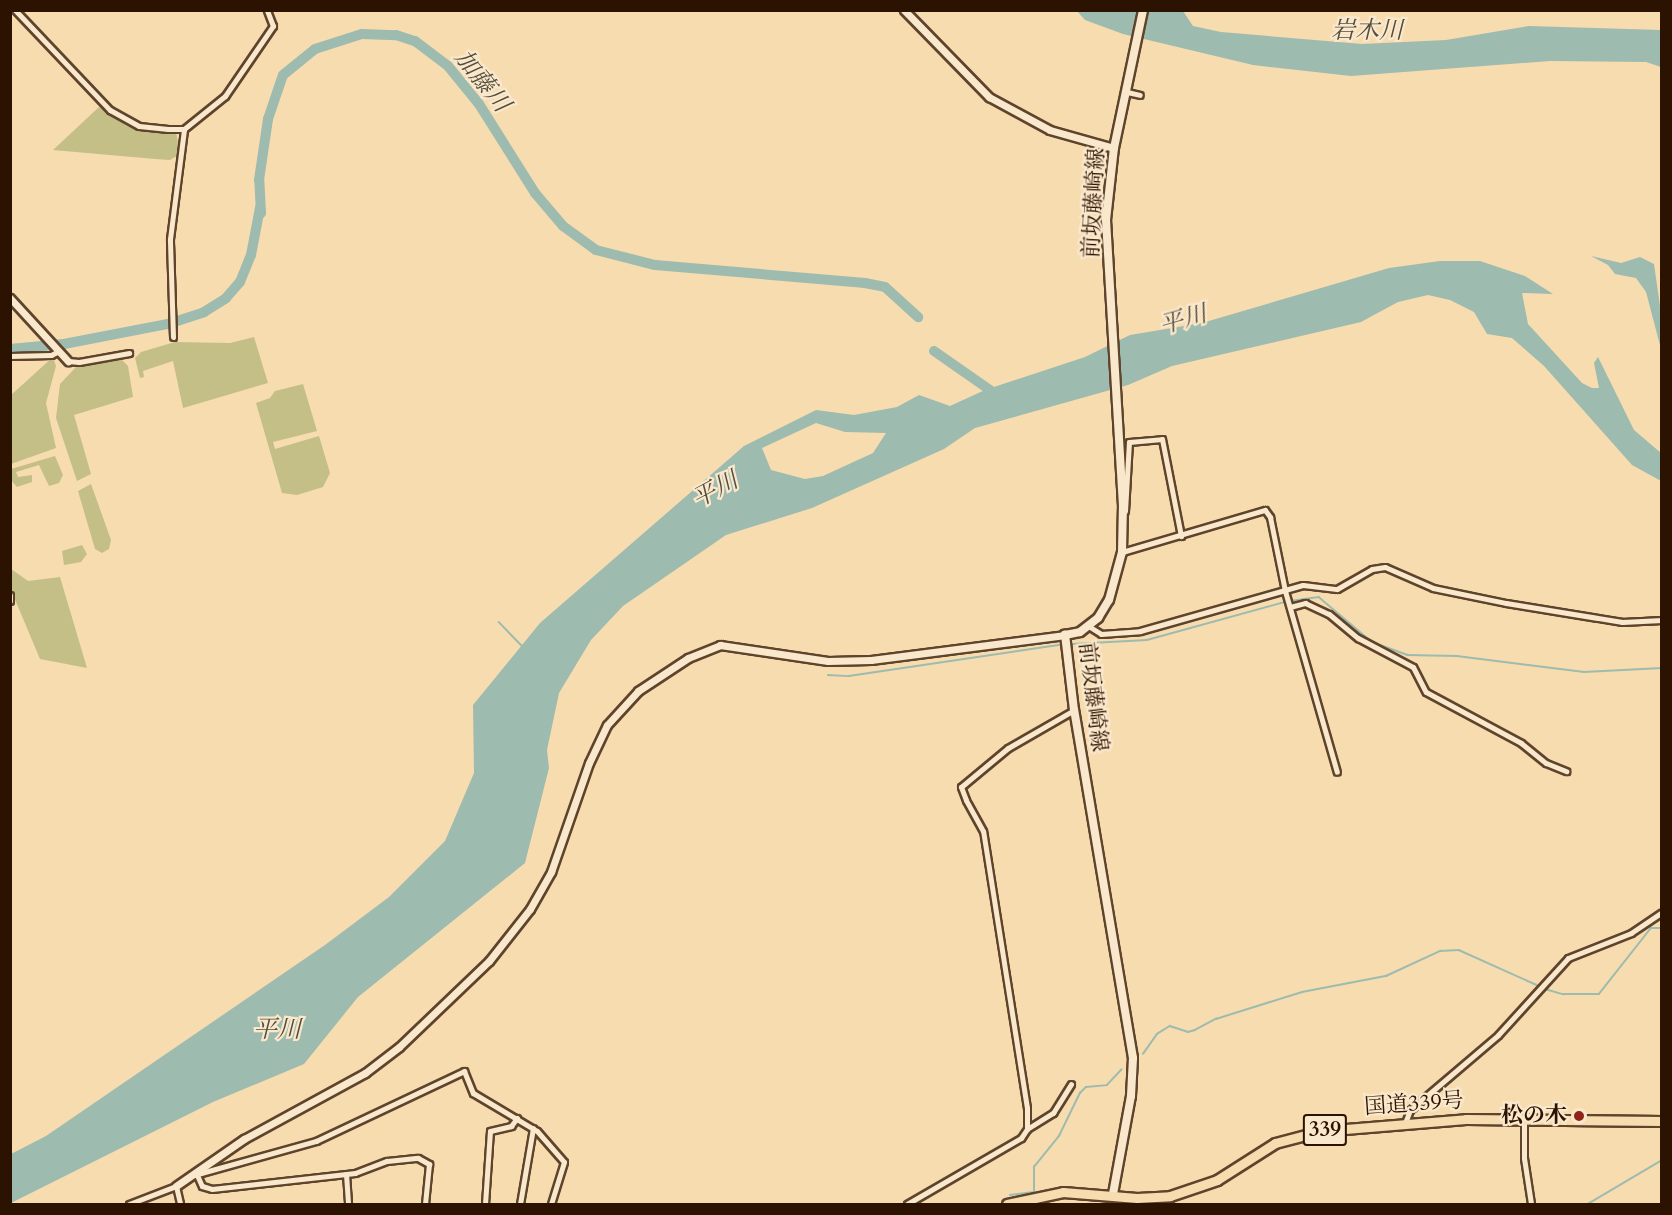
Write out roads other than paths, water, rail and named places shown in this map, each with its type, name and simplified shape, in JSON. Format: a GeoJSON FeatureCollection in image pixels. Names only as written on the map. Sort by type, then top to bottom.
{"type":"FeatureCollection","features":[{"type":"Feature","properties":{"kind":"highway","name":"国道339号"},"geometry":{"type":"LineString","coordinates":[[1007,1204],[1041,1194],[1113,1194],[1154,1198],[1192,1191],[1217,1180],[1275,1143],[1296,1136],[1405,1123],[1524,1118],[1662,1121]]}},
{"type":"Feature","properties":{"kind":"main road","name":"前坂藤崎線"},"geometry":{"type":"LineString","coordinates":[[1113,1194],[1131,1096],[1133,1058],[1074,710],[1065,635],[1090,627],[1109,600],[1122,552],[1123,512],[1106,220],[1114,148],[1143,10]]}},
{"type":"Feature","properties":{"kind":"street"},"geometry":{"type":"LineString","coordinates":[[15,10],[118,117],[139,126],[184,129],[225,96],[273,26],[267,10]]}},
{"type":"Feature","properties":{"kind":"street"},"geometry":{"type":"LineString","coordinates":[[904,10],[989,97],[1050,130],[1114,148]]}},
{"type":"Feature","properties":{"kind":"street"},"geometry":{"type":"LineString","coordinates":[[1127,92],[1140,95]]}},
{"type":"Feature","properties":{"kind":"street"},"geometry":{"type":"LineString","coordinates":[[173,338],[170,315],[170,239],[184,129]]}},
{"type":"Feature","properties":{"kind":"street"},"geometry":{"type":"LineString","coordinates":[[10,298],[68,361],[129,353]]}},
{"type":"Feature","properties":{"kind":"street"},"geometry":{"type":"LineString","coordinates":[[10,356],[51,355],[58,350]]}},
{"type":"Feature","properties":{"kind":"street"},"geometry":{"type":"LineString","coordinates":[[1123,512],[1126,510],[1129,442],[1162,439],[1181,536]]}},
{"type":"Feature","properties":{"kind":"street"},"geometry":{"type":"LineString","coordinates":[[1122,552],[1265,510],[1270,517],[1286,594],[1337,772]]}},
{"type":"Feature","properties":{"kind":"street"},"geometry":{"type":"LineString","coordinates":[[1090,627],[1101,634],[1140,631],[1286,594],[1303,585],[1337,589],[1372,569],[1385,567],[1433,588],[1506,603],[1622,622],[1662,620]]}},
{"type":"Feature","properties":{"kind":"street"},"geometry":{"type":"LineString","coordinates":[[10,595],[10,601]]}},
{"type":"Feature","properties":{"kind":"street"},"geometry":{"type":"LineString","coordinates":[[1290,606],[1305,603],[1329,614],[1358,639],[1413,667],[1426,692],[1566,771]]}},
{"type":"Feature","properties":{"kind":"street"},"geometry":{"type":"LineString","coordinates":[[129,1204],[176,1186],[244,1139],[365,1073],[399,1047],[489,961],[530,909],[551,872],[589,763],[607,725],[638,691],[688,658],[720,645],[828,661],[871,660],[1065,635]]}},
{"type":"Feature","properties":{"kind":"street"},"geometry":{"type":"LineString","coordinates":[[1027,1129],[1027,1108],[983,831],[961,787],[1008,748],[1074,710]]}},
{"type":"Feature","properties":{"kind":"street"},"geometry":{"type":"LineString","coordinates":[[1405,1123],[1410,1110],[1498,1035],[1568,958],[1631,933],[1662,912]]}},
{"type":"Feature","properties":{"kind":"street"},"geometry":{"type":"LineString","coordinates":[[195,1175],[316,1141],[465,1071],[473,1093],[533,1128],[564,1162],[551,1204]]}},
{"type":"Feature","properties":{"kind":"street"},"geometry":{"type":"LineString","coordinates":[[907,1204],[1021,1138],[1027,1129],[1053,1113],[1071,1084]]}},
{"type":"Feature","properties":{"kind":"street"},"geometry":{"type":"LineString","coordinates":[[485,1204],[490,1131],[511,1126],[517,1118]]}},
{"type":"Feature","properties":{"kind":"street"},"geometry":{"type":"LineString","coordinates":[[1524,1118],[1524,1158],[1532,1204]]}},
{"type":"Feature","properties":{"kind":"street"},"geometry":{"type":"LineString","coordinates":[[520,1204],[533,1128]]}},
{"type":"Feature","properties":{"kind":"street"},"geometry":{"type":"LineString","coordinates":[[195,1175],[202,1186],[212,1189],[346,1174],[387,1161],[418,1158],[429,1164],[425,1204]]}},
{"type":"Feature","properties":{"kind":"street"},"geometry":{"type":"LineString","coordinates":[[346,1174],[348,1204]]}},
{"type":"Feature","properties":{"kind":"street"},"geometry":{"type":"LineString","coordinates":[[176,1186],[180,1204]]}},
{"type":"Feature","properties":{"kind":"street"},"geometry":{"type":"LineString","coordinates":[[1111,1204],[1113,1194]]}},
{"type":"Feature","properties":{"kind":"water","name":"岩木川"},"geometry":{"type":"Polygon","coordinates":[[[1077,11],[1183,11],[1193,26],[1221,32],[1362,44],[1446,40],[1529,26],[1661,30],[1661,67],[1646,62],[1550,61],[1351,76],[1253,65],[1123,34],[1085,20],[1077,11]]]}},
{"type":"Feature","properties":{"kind":"water"},"geometry":{"type":"Polygon","coordinates":[[[1591,256],[1621,263],[1640,257],[1654,264],[1661,313],[1661,349],[1646,292],[1636,278],[1615,274],[1608,265],[1591,256]]]}},
{"type":"Feature","properties":{"kind":"water","name":"平川"},"geometry":{"type":"Polygon","coordinates":[[[1440,261],[1480,261],[1525,276],[1553,294],[1522,293],[1528,324],[1582,383],[1592,388],[1599,388],[1594,363],[1598,357],[1634,430],[1661,453],[1661,481],[1632,465],[1544,366],[1512,338],[1487,334],[1474,312],[1450,300],[1428,295],[1398,302],[1361,322],[1172,366],[1128,385],[975,428],[944,449],[812,508],[726,535],[623,606],[591,640],[559,693],[547,750],[549,768],[525,863],[358,997],[304,1064],[213,1102],[11,1203],[11,1154],[46,1136],[325,945],[389,897],[445,841],[474,773],[473,705],[540,623],[744,446],[816,410],[854,415],[897,407],[919,395],[950,406],[985,390],[1085,357],[1130,335],[1202,323],[1389,268],[1440,261]],[[816,423],[762,448],[771,470],[805,479],[823,476],[873,453],[886,433],[845,432],[816,423]]]}},
{"type":"Feature","properties":{"kind":"waterway","name":"加藤川"},"geometry":{"type":"LineString","coordinates":[[10,349],[64,344],[168,324],[204,312],[226,298],[240,282],[251,255],[260,208],[261,213],[259,180],[268,119],[283,75],[315,49],[362,34],[396,35],[415,41],[448,66],[479,104],[535,193],[563,226],[596,250],[655,265],[865,283],[885,287],[918,317]]}},
{"type":"Feature","properties":{"kind":"waterway","name":"加藤川"},"geometry":{"type":"LineString","coordinates":[[934,351],[1000,397]]}},
{"type":"Feature","properties":{"kind":"waterway"},"geometry":{"type":"LineString","coordinates":[[1290,601],[1319,597],[1372,642],[1407,655],[1457,656],[1584,672],[1662,668]]}},
{"type":"Feature","properties":{"kind":"waterway"},"geometry":{"type":"LineString","coordinates":[[1072,644],[1147,640],[1285,602]]}},
{"type":"Feature","properties":{"kind":"waterway"},"geometry":{"type":"LineString","coordinates":[[499,622],[521,645]]}},
{"type":"Feature","properties":{"kind":"waterway"},"geometry":{"type":"LineString","coordinates":[[828,675],[849,676],[1060,645]]}},
{"type":"Feature","properties":{"kind":"waterway"},"geometry":{"type":"LineString","coordinates":[[1545,989],[1563,994],[1599,994],[1651,928],[1662,928]]}},
{"type":"Feature","properties":{"kind":"waterway"},"geometry":{"type":"LineString","coordinates":[[1143,1054],[1157,1034],[1170,1026],[1188,1032],[1216,1019],[1302,992],[1386,976],[1440,951],[1459,950],[1537,985]]}},
{"type":"Feature","properties":{"kind":"waterway"},"geometry":{"type":"LineString","coordinates":[[1010,1195],[1034,1192],[1034,1167],[1059,1136],[1080,1093],[1086,1087],[1107,1085],[1121,1070]]}},
{"type":"Feature","properties":{"kind":"waterway"},"geometry":{"type":"LineString","coordinates":[[1588,1204],[1662,1160]]}},
{"type":"Feature","properties":{"kind":"place","name":"松の木"},"geometry":{"type":"Point","coordinates":[1579,1116]}}]}
